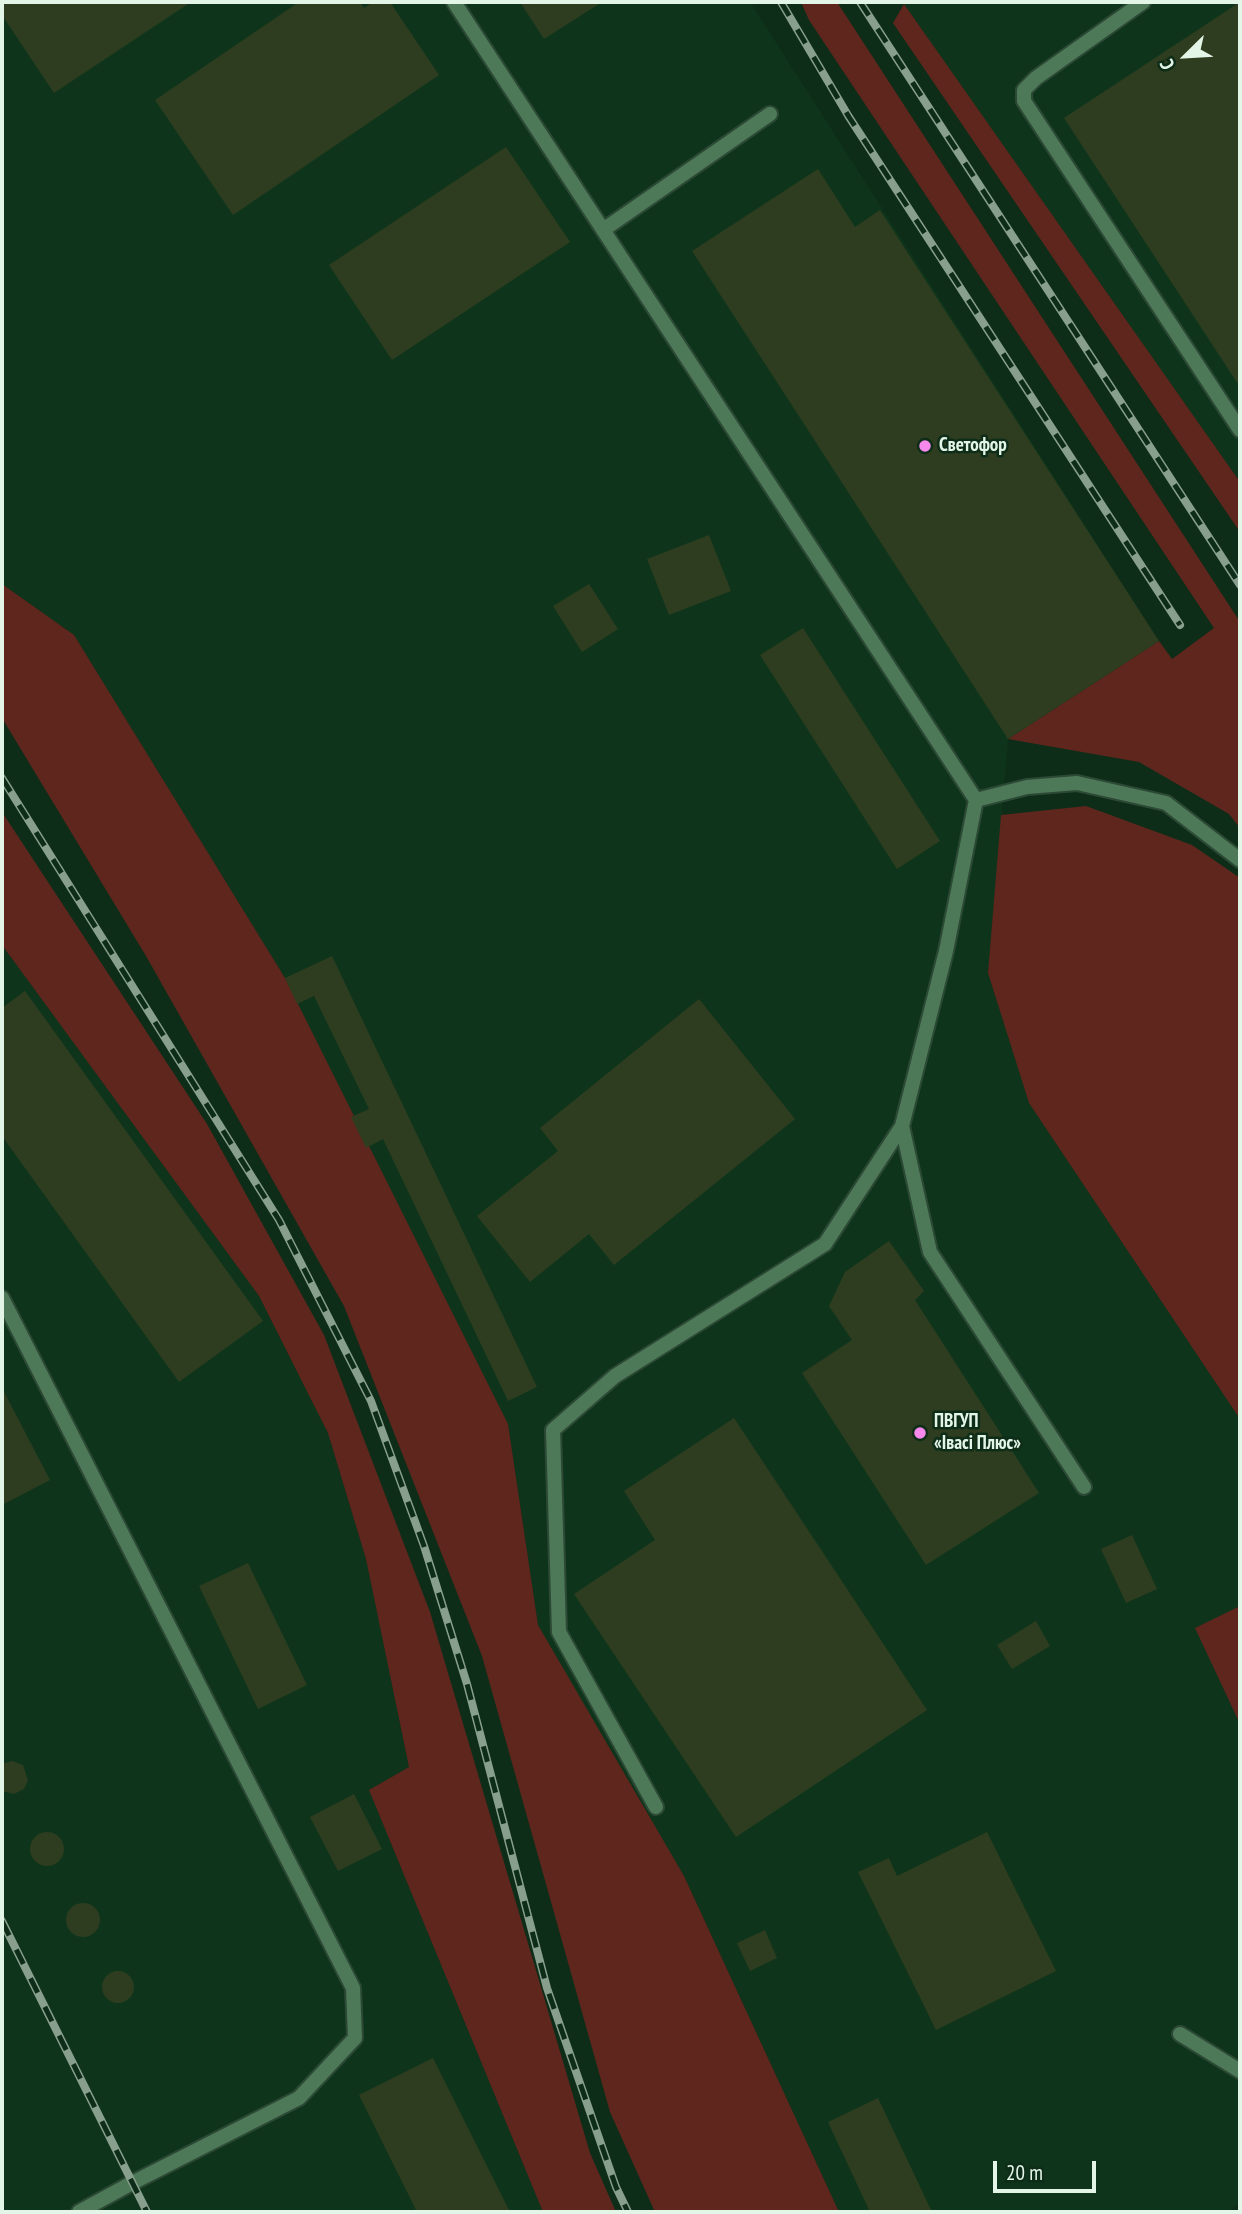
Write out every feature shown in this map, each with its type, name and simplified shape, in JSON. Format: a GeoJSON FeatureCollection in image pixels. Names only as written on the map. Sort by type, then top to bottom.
{"type":"FeatureCollection","features":[{"type":"Feature","properties":{"kind":"lane"},"geometry":{"type":"LineString","coordinates":[[454,2],[976,800],[946,951],[902,1126],[825,1244],[615,1376],[552,1430],[559,1632],[656,1807]]}},
{"type":"Feature","properties":{"kind":"lane"},"geometry":{"type":"LineString","coordinates":[[1143,2],[1036,78],[1024,90],[1024,101],[1240,430]]}},
{"type":"Feature","properties":{"kind":"lane"},"geometry":{"type":"LineString","coordinates":[[603,230],[770,114]]}},
{"type":"Feature","properties":{"kind":"lane"},"geometry":{"type":"LineString","coordinates":[[976,800],[1027,787],[1077,783],[1166,803],[1240,860]]}},
{"type":"Feature","properties":{"kind":"lane"},"geometry":{"type":"LineString","coordinates":[[902,1126],[930,1252],[1084,1487]]}},
{"type":"Feature","properties":{"kind":"lane"},"geometry":{"type":"LineString","coordinates":[[2,1298],[353,1988],[355,2038],[299,2098],[79,2212]]}},
{"type":"Feature","properties":{"kind":"lane"},"geometry":{"type":"LineString","coordinates":[[1180,2034],[1240,2071]]}},
{"type":"Feature","properties":{"kind":"shaded area"},"geometry":{"type":"Polygon","coordinates":[[[2,2],[750,2],[1159,641],[1008,739],[988,973],[1029,1103],[1240,1419],[1240,1606],[1196,1628],[1240,1724],[1240,2202],[1229,2212],[839,2212],[684,1876],[538,1625],[508,1424],[285,978],[74,635],[2,584],[2,2]]]}},
{"type":"Feature","properties":{"kind":"shaded area"},"geometry":{"type":"Polygon","coordinates":[[[801,2],[837,2],[1240,622],[1240,828],[1229,814],[1139,762],[1008,739],[1159,641],[1172,659],[1214,628],[809,20],[801,2]]]}},
{"type":"Feature","properties":{"kind":"shaded area"},"geometry":{"type":"Polygon","coordinates":[[[902,2],[1240,2],[1240,482],[904,4],[902,2]]]}},
{"type":"Feature","properties":{"kind":"shaded area"},"geometry":{"type":"Polygon","coordinates":[[[904,4],[1240,482],[1240,532],[893,23],[904,4]]]}},
{"type":"Feature","properties":{"kind":"shaded area"},"geometry":{"type":"Polygon","coordinates":[[[2,584],[74,635],[285,978],[508,1424],[538,1625],[684,1876],[839,2212],[655,2212],[610,2112],[482,1656],[344,1306],[146,956],[2,718],[2,584]]]}},
{"type":"Feature","properties":{"kind":"shaded area"},"geometry":{"type":"Polygon","coordinates":[[[1086,806],[1192,845],[1240,878],[1240,1419],[1029,1103],[988,973],[1001,815],[1086,806]]]}},
{"type":"Feature","properties":{"kind":"shaded area"},"geometry":{"type":"Polygon","coordinates":[[[2,812],[207,1124],[324,1335],[430,1612],[590,2153],[616,2212],[543,2212],[369,1790],[409,1767],[366,1559],[328,1433],[259,1296],[2,945],[2,812]]]}},
{"type":"Feature","properties":{"kind":"shaded area"},"geometry":{"type":"Polygon","coordinates":[[[2,945],[259,1296],[328,1433],[366,1559],[409,1767],[369,1790],[543,2212],[2,2212],[2,945]]]}},
{"type":"Feature","properties":{"kind":"shaded area"},"geometry":{"type":"Polygon","coordinates":[[[1240,1606],[1240,1724],[1195,1628],[1240,1606]]]}},
{"type":"Feature","properties":{"kind":"building"},"geometry":{"type":"Polygon","coordinates":[[[6,2],[191,2],[54,93],[2,15],[2,5],[6,2]]]}},
{"type":"Feature","properties":{"kind":"building"},"geometry":{"type":"Polygon","coordinates":[[[299,2],[360,2],[364,8],[373,2],[390,2],[439,75],[233,215],[155,100],[299,2]]]}},
{"type":"Feature","properties":{"kind":"building"},"geometry":{"type":"Polygon","coordinates":[[[520,2],[602,2],[544,39],[520,2]]]}},
{"type":"Feature","properties":{"kind":"building"},"geometry":{"type":"Polygon","coordinates":[[[1240,2],[1240,387],[1064,118],[1240,2]]]}},
{"type":"Feature","properties":{"kind":"building"},"geometry":{"type":"Polygon","coordinates":[[[506,147],[570,242],[392,360],[329,265],[506,147]]]}},
{"type":"Feature","properties":{"kind":"building","name":"Светофор"},"geometry":{"type":"Polygon","coordinates":[[[818,169],[855,227],[880,210],[1159,641],[1008,739],[692,251],[818,169]]]}},
{"type":"Feature","properties":{"kind":"building"},"geometry":{"type":"Polygon","coordinates":[[[709,535],[731,591],[669,615],[647,559],[709,535]]]}},
{"type":"Feature","properties":{"kind":"building"},"geometry":{"type":"Polygon","coordinates":[[[589,584],[618,629],[582,652],[553,606],[589,584]]]}},
{"type":"Feature","properties":{"kind":"building"},"geometry":{"type":"Polygon","coordinates":[[[803,628],[940,841],[897,869],[760,655],[803,628]]]}},
{"type":"Feature","properties":{"kind":"building"},"geometry":{"type":"Polygon","coordinates":[[[332,956],[537,1387],[508,1401],[383,1139],[366,1148],[351,1117],[369,1109],[314,996],[297,1004],[285,978],[332,956]]]}},
{"type":"Feature","properties":{"kind":"building"},"geometry":{"type":"Polygon","coordinates":[[[25,991],[263,1321],[179,1382],[2,1136],[2,1008],[25,991]]]}},
{"type":"Feature","properties":{"kind":"building"},"geometry":{"type":"Polygon","coordinates":[[[699,999],[795,1119],[614,1265],[589,1234],[530,1282],[477,1216],[558,1151],[540,1128],[699,999]]]}},
{"type":"Feature","properties":{"kind":"building","name":"ПВГУП «Івасі Плюс»"},"geometry":{"type":"Polygon","coordinates":[[[889,1241],[924,1291],[915,1300],[1039,1493],[926,1565],[802,1373],[852,1340],[829,1306],[845,1272],[889,1241]]]}},
{"type":"Feature","properties":{"kind":"building"},"geometry":{"type":"Polygon","coordinates":[[[2,1388],[50,1480],[2,1505],[2,1388]]]}},
{"type":"Feature","properties":{"kind":"building"},"geometry":{"type":"Polygon","coordinates":[[[734,1418],[927,1710],[736,1837],[574,1594],[655,1540],[624,1491],[734,1418]]]}},
{"type":"Feature","properties":{"kind":"building"},"geometry":{"type":"Polygon","coordinates":[[[1132,1535],[1157,1589],[1126,1603],[1101,1549],[1132,1535]]]}},
{"type":"Feature","properties":{"kind":"building"},"geometry":{"type":"Polygon","coordinates":[[[248,1563],[307,1685],[258,1709],[199,1586],[248,1563]]]}},
{"type":"Feature","properties":{"kind":"building"},"geometry":{"type":"Polygon","coordinates":[[[1036,1621],[1050,1646],[1012,1669],[997,1645],[1036,1621]]]}},
{"type":"Feature","properties":{"kind":"building"},"geometry":{"type":"Polygon","coordinates":[[[12,1761],[23,1765],[28,1780],[24,1789],[14,1794],[2,1791],[2,1764],[12,1761]]]}},
{"type":"Feature","properties":{"kind":"building"},"geometry":{"type":"Polygon","coordinates":[[[354,1794],[382,1849],[338,1871],[310,1817],[354,1794]]]}},
{"type":"Feature","properties":{"kind":"building"},"geometry":{"type":"Polygon","coordinates":[[[47,1832],[59,1837],[64,1849],[59,1861],[47,1866],[35,1861],[30,1849],[35,1837],[47,1832]]]}},
{"type":"Feature","properties":{"kind":"building"},"geometry":{"type":"Polygon","coordinates":[[[987,1832],[1056,1971],[936,2030],[858,1872],[889,1858],[897,1876],[987,1832]]]}},
{"type":"Feature","properties":{"kind":"building"},"geometry":{"type":"Polygon","coordinates":[[[83,1903],[95,1908],[100,1920],[95,1932],[83,1937],[71,1932],[66,1920],[71,1908],[83,1903]]]}},
{"type":"Feature","properties":{"kind":"building"},"geometry":{"type":"Polygon","coordinates":[[[765,1930],[777,1958],[750,1971],[737,1943],[765,1930]]]}},
{"type":"Feature","properties":{"kind":"building"},"geometry":{"type":"Polygon","coordinates":[[[118,1971],[130,1975],[134,1987],[130,1999],[118,2003],[106,1999],[102,1987],[106,1975],[118,1971]]]}},
{"type":"Feature","properties":{"kind":"building"},"geometry":{"type":"Polygon","coordinates":[[[433,2058],[510,2212],[417,2212],[359,2095],[433,2058]]]}},
{"type":"Feature","properties":{"kind":"building"},"geometry":{"type":"Polygon","coordinates":[[[878,2098],[932,2212],[870,2212],[828,2122],[878,2098]]]}},
{"type":"Feature","properties":{"kind":"railway"},"geometry":{"type":"LineString","coordinates":[[781,2],[849,117],[1180,625]]}},
{"type":"Feature","properties":{"kind":"railway"},"geometry":{"type":"LineString","coordinates":[[860,2],[1240,585]]}},
{"type":"Feature","properties":{"kind":"railway"},"geometry":{"type":"LineString","coordinates":[[2,778],[279,1220],[371,1401],[424,1546],[467,1684],[547,1988],[616,2187],[628,2212]]}},
{"type":"Feature","properties":{"kind":"railway"},"geometry":{"type":"LineString","coordinates":[[2,1921],[147,2212]]}},
{"type":"Feature","properties":{"kind":"place","name":"Светофор"},"geometry":{"type":"Point","coordinates":[925,446]}},
{"type":"Feature","properties":{"kind":"place","name":"ПВГУП «Івасі Плюс»"},"geometry":{"type":"Point","coordinates":[920,1433]}}]}
